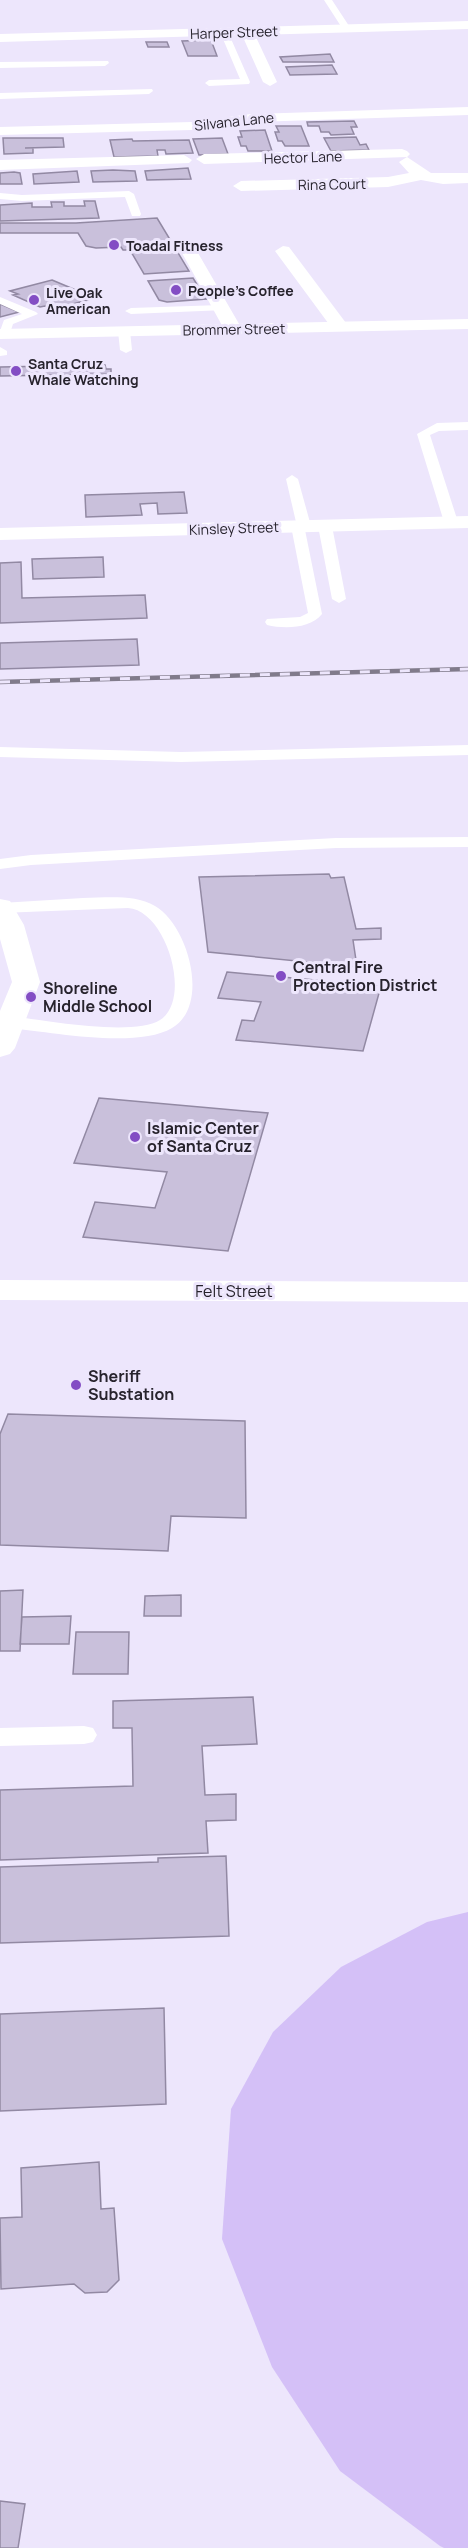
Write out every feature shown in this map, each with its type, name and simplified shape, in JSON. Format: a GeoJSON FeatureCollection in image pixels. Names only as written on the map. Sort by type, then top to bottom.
{"type":"FeatureCollection","features":[{"type":"Feature","properties":{"kind":"street","name":"Harper Street"},"geometry":{"type":"LineString","coordinates":[[0,38],[468,25]]}},
{"type":"Feature","properties":{"kind":"street"},"geometry":{"type":"LineString","coordinates":[[247,31],[270,82]]}},
{"type":"Feature","properties":{"kind":"street","name":"Silvana Lane"},"geometry":{"type":"LineString","coordinates":[[0,131],[192,126],[268,116],[468,111]]}},
{"type":"Feature","properties":{"kind":"street"},"geometry":{"type":"LineString","coordinates":[[381,113],[412,170],[422,175]]}},
{"type":"Feature","properties":{"kind":"street","name":"Hector Lane"},"geometry":{"type":"LineString","coordinates":[[204,159],[397,144]]}},
{"type":"Feature","properties":{"kind":"street"},"geometry":{"type":"LineString","coordinates":[[0,165],[184,160]]}},
{"type":"Feature","properties":{"kind":"street","name":"Rina Court"},"geometry":{"type":"LineString","coordinates":[[241,186],[388,182],[422,175],[436,178],[468,178]]}},
{"type":"Feature","properties":{"kind":"street"},"geometry":{"type":"LineString","coordinates":[[284,250],[340,327]]}},
{"type":"Feature","properties":{"kind":"street"},"geometry":{"type":"LineString","coordinates":[[190,253],[233,329]]}},
{"type":"Feature","properties":{"kind":"street","name":"Brommer Street"},"geometry":{"type":"LineString","coordinates":[[2,333],[468,324]]}},
{"type":"Feature","properties":{"kind":"street","name":"Kinsley Street"},"geometry":{"type":"LineString","coordinates":[[0,534],[460,522]]}},
{"type":"Feature","properties":{"kind":"street"},"geometry":{"type":"LineString","coordinates":[[0,908],[10,926],[26,982],[0,1048]]}},
{"type":"Feature","properties":{"kind":"street","name":"Felt Street"},"geometry":{"type":"LineString","coordinates":[[0,1290],[468,1292]]}},
{"type":"Feature","properties":{"kind":"lane"},"geometry":{"type":"LineString","coordinates":[[328,0],[347,29]]}},
{"type":"Feature","properties":{"kind":"lane"},"geometry":{"type":"LineString","coordinates":[[210,83],[246,82],[224,32]]}},
{"type":"Feature","properties":{"kind":"lane"},"geometry":{"type":"LineString","coordinates":[[0,65],[105,63]]}},
{"type":"Feature","properties":{"kind":"lane"},"geometry":{"type":"LineString","coordinates":[[0,96],[149,91]]}},
{"type":"Feature","properties":{"kind":"lane"},"geometry":{"type":"LineString","coordinates":[[0,196],[22,198],[129,194],[136,214]]}},
{"type":"Feature","properties":{"kind":"lane"},"geometry":{"type":"LineString","coordinates":[[0,300],[32,314],[2,333]]}},
{"type":"Feature","properties":{"kind":"lane"},"geometry":{"type":"LineString","coordinates":[[131,311],[221,308]]}},
{"type":"Feature","properties":{"kind":"lane"},"geometry":{"type":"LineString","coordinates":[[124,331],[126,350]]}},
{"type":"Feature","properties":{"kind":"lane"},"geometry":{"type":"LineString","coordinates":[[460,522],[423,434],[437,427],[468,426]]}},
{"type":"Feature","properties":{"kind":"lane"},"geometry":{"type":"LineString","coordinates":[[272,622],[300,621],[310,619],[315,614],[292,479]]}},
{"type":"Feature","properties":{"kind":"lane"},"geometry":{"type":"LineString","coordinates":[[325,526],[339,599]]}},
{"type":"Feature","properties":{"kind":"lane"},"geometry":{"type":"LineString","coordinates":[[0,752],[182,757],[468,750]]}},
{"type":"Feature","properties":{"kind":"lane"},"geometry":{"type":"LineString","coordinates":[[0,864],[31,860],[336,843],[468,842]]}},
{"type":"Feature","properties":{"kind":"lane"},"geometry":{"type":"LineString","coordinates":[[0,908],[96,903],[139,904],[152,909],[179,953],[185,991],[178,1016],[167,1025],[149,1030],[95,1031],[10,1022]]}},
{"type":"Feature","properties":{"kind":"lane"},"geometry":{"type":"LineString","coordinates":[[0,1737],[84,1735]]}},
{"type":"Feature","properties":{"kind":"shaded area"},"geometry":{"type":"Polygon","coordinates":[[[468,1912],[468,2548],[444,2548],[340,2471],[272,2367],[222,2239],[231,2109],[273,2032],[341,1967],[427,1922],[468,1912]]]}},
{"type":"Feature","properties":{"kind":"building"},"geometry":{"type":"Polygon","coordinates":[[[211,40],[217,56],[188,56],[182,41],[211,40]]]}},
{"type":"Feature","properties":{"kind":"building"},"geometry":{"type":"Polygon","coordinates":[[[146,42],[167,42],[169,47],[148,47],[146,42]]]}},
{"type":"Feature","properties":{"kind":"building"},"geometry":{"type":"Polygon","coordinates":[[[330,54],[334,62],[283,62],[280,57],[330,54]]]}},
{"type":"Feature","properties":{"kind":"building"},"geometry":{"type":"Polygon","coordinates":[[[332,65],[337,74],[290,75],[286,67],[332,65]]]}},
{"type":"Feature","properties":{"kind":"building"},"geometry":{"type":"Polygon","coordinates":[[[354,121],[357,127],[351,127],[354,134],[331,135],[329,132],[321,132],[319,126],[308,126],[307,122],[354,121]]]}},
{"type":"Feature","properties":{"kind":"building"},"geometry":{"type":"Polygon","coordinates":[[[276,126],[301,126],[309,146],[285,146],[282,141],[278,141],[275,132],[279,132],[276,126]]]}},
{"type":"Feature","properties":{"kind":"building"},"geometry":{"type":"Polygon","coordinates":[[[265,130],[272,151],[248,151],[246,146],[241,146],[238,137],[242,137],[240,131],[265,130]]]}},
{"type":"Feature","properties":{"kind":"building"},"geometry":{"type":"Polygon","coordinates":[[[356,137],[360,145],[366,144],[369,150],[331,151],[324,138],[356,137]]]}},
{"type":"Feature","properties":{"kind":"building"},"geometry":{"type":"Polygon","coordinates":[[[3,138],[63,138],[64,147],[25,148],[33,148],[33,153],[4,154],[3,138]]]}},
{"type":"Feature","properties":{"kind":"building"},"geometry":{"type":"Polygon","coordinates":[[[222,138],[228,154],[199,155],[193,139],[222,138]]]}},
{"type":"Feature","properties":{"kind":"building"},"geometry":{"type":"Polygon","coordinates":[[[132,139],[133,141],[189,140],[193,153],[166,154],[165,150],[157,150],[158,156],[114,157],[110,140],[132,139]]]}},
{"type":"Feature","properties":{"kind":"building"},"geometry":{"type":"Polygon","coordinates":[[[188,168],[191,179],[147,180],[145,171],[188,168]]]}},
{"type":"Feature","properties":{"kind":"building"},"geometry":{"type":"Polygon","coordinates":[[[77,171],[79,182],[34,184],[33,174],[77,171]]]}},
{"type":"Feature","properties":{"kind":"building"},"geometry":{"type":"Polygon","coordinates":[[[91,171],[135,171],[137,181],[93,182],[91,171]]]}},
{"type":"Feature","properties":{"kind":"building"},"geometry":{"type":"Polygon","coordinates":[[[0,173],[20,173],[22,184],[0,184],[0,173]]]}},
{"type":"Feature","properties":{"kind":"building"},"geometry":{"type":"Polygon","coordinates":[[[84,201],[95,201],[99,218],[0,221],[0,205],[32,203],[32,207],[52,207],[51,202],[64,202],[64,206],[85,206],[84,201]]]}},
{"type":"Feature","properties":{"kind":"building"},"geometry":{"type":"Polygon","coordinates":[[[157,218],[189,271],[144,274],[130,250],[123,250],[121,247],[86,246],[78,233],[0,233],[0,223],[76,223],[157,218]]]}},
{"type":"Feature","properties":{"kind":"building","name":"People's Coffee"},"geometry":{"type":"Polygon","coordinates":[[[193,278],[206,299],[167,302],[159,300],[148,281],[193,278]]]}},
{"type":"Feature","properties":{"kind":"building"},"geometry":{"type":"Polygon","coordinates":[[[52,280],[96,298],[53,309],[40,307],[13,295],[18,294],[10,291],[52,280]]]}},
{"type":"Feature","properties":{"kind":"building"},"geometry":{"type":"Polygon","coordinates":[[[0,304],[19,312],[0,317],[0,304]]]}},
{"type":"Feature","properties":{"kind":"building"},"geometry":{"type":"Polygon","coordinates":[[[105,365],[106,369],[111,369],[111,374],[0,376],[0,367],[105,365]]]}},
{"type":"Feature","properties":{"kind":"building"},"geometry":{"type":"Polygon","coordinates":[[[184,492],[187,513],[158,514],[157,503],[140,504],[142,515],[86,517],[85,495],[184,492]]]}},
{"type":"Feature","properties":{"kind":"building"},"geometry":{"type":"Polygon","coordinates":[[[103,557],[104,577],[33,579],[32,559],[103,557]]]}},
{"type":"Feature","properties":{"kind":"building"},"geometry":{"type":"Polygon","coordinates":[[[21,562],[22,598],[145,595],[147,618],[0,623],[0,563],[21,562]]]}},
{"type":"Feature","properties":{"kind":"building"},"geometry":{"type":"Polygon","coordinates":[[[137,639],[139,665],[0,669],[0,643],[137,639]]]}},
{"type":"Feature","properties":{"kind":"building"},"geometry":{"type":"Polygon","coordinates":[[[329,874],[331,878],[344,877],[356,929],[381,928],[381,939],[353,940],[357,967],[208,952],[199,877],[329,874]]]}},
{"type":"Feature","properties":{"kind":"building"},"geometry":{"type":"Polygon","coordinates":[[[227,972],[381,986],[363,1051],[236,1040],[242,1020],[254,1021],[261,1002],[218,998],[227,972]]]}},
{"type":"Feature","properties":{"kind":"building"},"geometry":{"type":"Polygon","coordinates":[[[99,1098],[268,1113],[228,1251],[83,1237],[95,1202],[155,1208],[167,1172],[74,1163],[99,1098]]]}},
{"type":"Feature","properties":{"kind":"building"},"geometry":{"type":"Polygon","coordinates":[[[8,1414],[245,1421],[246,1518],[171,1516],[168,1551],[0,1545],[0,1434],[8,1414]]]}},
{"type":"Feature","properties":{"kind":"building"},"geometry":{"type":"Polygon","coordinates":[[[23,1590],[20,1651],[0,1651],[0,1591],[23,1590]]]}},
{"type":"Feature","properties":{"kind":"building"},"geometry":{"type":"Polygon","coordinates":[[[181,1595],[181,1616],[144,1616],[145,1596],[181,1595]]]}},
{"type":"Feature","properties":{"kind":"building"},"geometry":{"type":"Polygon","coordinates":[[[71,1616],[69,1644],[20,1644],[22,1617],[71,1616]]]}},
{"type":"Feature","properties":{"kind":"building"},"geometry":{"type":"Polygon","coordinates":[[[76,1632],[129,1632],[128,1674],[73,1674],[76,1632]]]}},
{"type":"Feature","properties":{"kind":"building"},"geometry":{"type":"Polygon","coordinates":[[[253,1697],[257,1744],[202,1746],[205,1795],[236,1794],[236,1820],[206,1821],[208,1853],[0,1860],[0,1790],[133,1786],[132,1728],[113,1728],[113,1701],[253,1697]]]}},
{"type":"Feature","properties":{"kind":"building"},"geometry":{"type":"Polygon","coordinates":[[[226,1856],[229,1936],[0,1943],[0,1867],[158,1862],[158,1858],[226,1856]]]}},
{"type":"Feature","properties":{"kind":"building"},"geometry":{"type":"Polygon","coordinates":[[[164,2008],[166,2104],[0,2111],[0,2014],[164,2008]]]}},
{"type":"Feature","properties":{"kind":"building"},"geometry":{"type":"Polygon","coordinates":[[[99,2162],[101,2209],[114,2208],[119,2280],[107,2292],[85,2293],[74,2284],[1,2289],[0,2218],[22,2217],[21,2168],[99,2162]]]}},
{"type":"Feature","properties":{"kind":"building"},"geometry":{"type":"Polygon","coordinates":[[[0,2501],[25,2504],[18,2548],[0,2548],[0,2501]]]}},
{"type":"Feature","properties":{"kind":"railway"},"geometry":{"type":"LineString","coordinates":[[0,682],[468,669]]}},
{"type":"Feature","properties":{"kind":"place","name":"Toadal Fitness"},"geometry":{"type":"Point","coordinates":[114,245]}},
{"type":"Feature","properties":{"kind":"place","name":"People's Coffee"},"geometry":{"type":"Point","coordinates":[176,290]}},
{"type":"Feature","properties":{"kind":"place","name":"Live Oak American"},"geometry":{"type":"Point","coordinates":[34,300]}},
{"type":"Feature","properties":{"kind":"place","name":"Santa Cruz Whale Watching"},"geometry":{"type":"Point","coordinates":[16,371]}},
{"type":"Feature","properties":{"kind":"place","name":"Central Fire Protection District"},"geometry":{"type":"Point","coordinates":[281,976]}},
{"type":"Feature","properties":{"kind":"place","name":"Shoreline Middle School"},"geometry":{"type":"Point","coordinates":[31,997]}},
{"type":"Feature","properties":{"kind":"place","name":"Islamic Center of Santa Cruz"},"geometry":{"type":"Point","coordinates":[135,1137]}},
{"type":"Feature","properties":{"kind":"place","name":"Sheriff Substation"},"geometry":{"type":"Point","coordinates":[76,1385]}}]}
